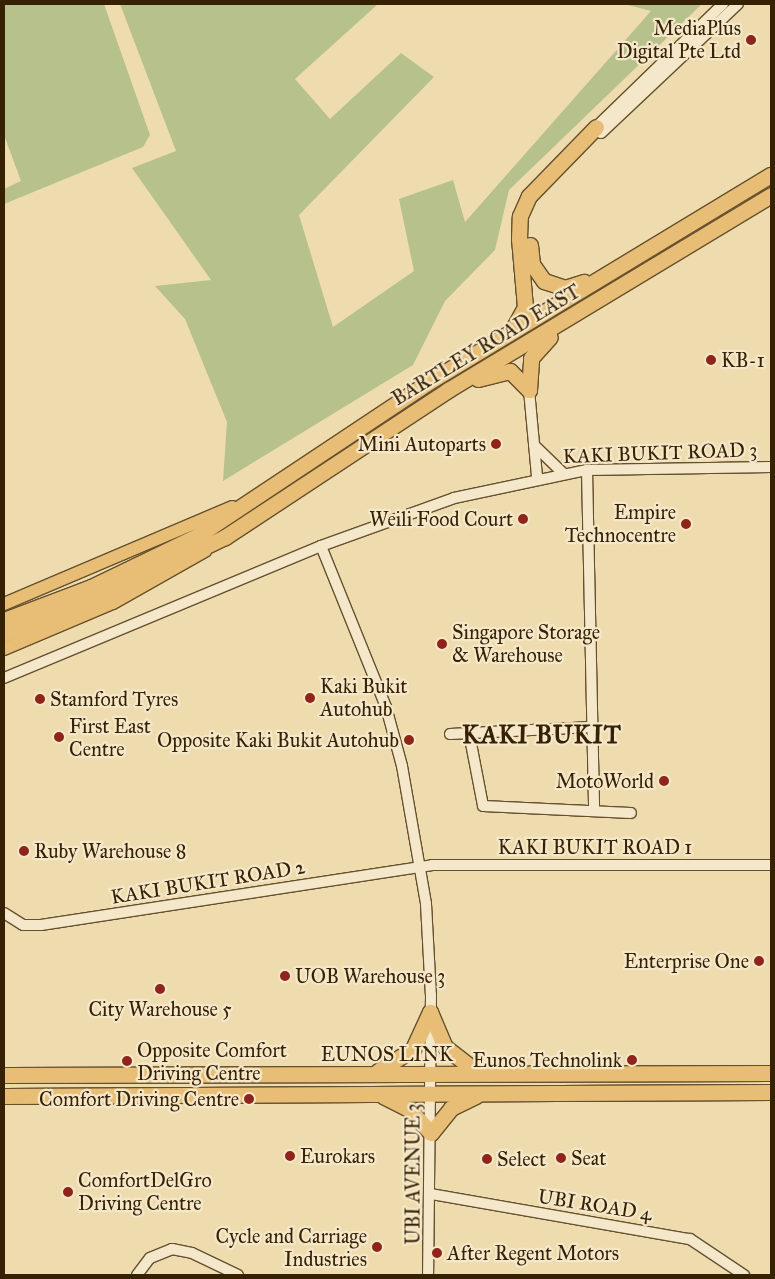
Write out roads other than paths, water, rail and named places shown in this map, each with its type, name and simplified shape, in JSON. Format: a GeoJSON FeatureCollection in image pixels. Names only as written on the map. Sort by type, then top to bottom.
{"type":"FeatureCollection","features":[{"type":"Feature","properties":{"kind":"highway"},"geometry":{"type":"LineString","coordinates":[[598,130],[549,184],[532,212],[528,233],[532,264],[544,281],[565,288],[605,276]]}},
{"type":"Feature","properties":{"kind":"highway"},"geometry":{"type":"LineString","coordinates":[[506,335],[524,315],[519,240],[520,216],[529,196],[598,130]]}},
{"type":"Feature","properties":{"kind":"highway","name":"BARTLEY ROAD EAST"},"geometry":{"type":"LineString","coordinates":[[94,593],[196,536],[506,335],[771,175]]}},
{"type":"Feature","properties":{"kind":"highway","name":"BARTLEY ROAD EAST"},"geometry":{"type":"LineString","coordinates":[[94,593],[225,537],[448,390],[771,195]]}},
{"type":"Feature","properties":{"kind":"highway"},"geometry":{"type":"LineString","coordinates":[[529,390],[534,351],[570,317]]}},
{"type":"Feature","properties":{"kind":"highway"},"geometry":{"type":"LineString","coordinates":[[448,390],[510,371],[529,390]]}},
{"type":"Feature","properties":{"kind":"highway"},"geometry":{"type":"LineString","coordinates":[[4,620],[94,593]]}},
{"type":"Feature","properties":{"kind":"highway"},"geometry":{"type":"LineString","coordinates":[[4,634],[94,593]]}},
{"type":"Feature","properties":{"kind":"highway"},"geometry":{"type":"LineString","coordinates":[[430,1012],[437,1034],[450,1054],[480,1073]]}},
{"type":"Feature","properties":{"kind":"highway"},"geometry":{"type":"LineString","coordinates":[[370,1074],[395,1065],[413,1050],[430,1012]]}},
{"type":"Feature","properties":{"kind":"highway","name":"EUNOS LINK"},"geometry":{"type":"LineString","coordinates":[[4,1075],[771,1073]]}},
{"type":"Feature","properties":{"kind":"highway"},"geometry":{"type":"LineString","coordinates":[[372,1092],[397,1101],[431,1133],[451,1108],[485,1094]]}},
{"type":"Feature","properties":{"kind":"highway","name":"EUNOS LINK"},"geometry":{"type":"LineString","coordinates":[[4,1096],[372,1092],[485,1094],[771,1092]]}},
{"type":"Feature","properties":{"kind":"main road","name":"BARTLEY ROAD EAST"},"geometry":{"type":"LineString","coordinates":[[4,604],[251,502]]}},
{"type":"Feature","properties":{"kind":"main road","name":"BARTLEY ROAD EAST"},"geometry":{"type":"LineString","coordinates":[[4,649],[158,581],[225,537]]}},
{"type":"Feature","properties":{"kind":"street"},"geometry":{"type":"LineString","coordinates":[[598,130],[723,4]]}},
{"type":"Feature","properties":{"kind":"street"},"geometry":{"type":"LineString","coordinates":[[598,130],[738,4]]}},
{"type":"Feature","properties":{"kind":"street"},"geometry":{"type":"LineString","coordinates":[[529,390],[537,477]]}},
{"type":"Feature","properties":{"kind":"street"},"geometry":{"type":"LineString","coordinates":[[534,444],[563,473]]}},
{"type":"Feature","properties":{"kind":"street","name":"KAKI BUKIT ROAD 3"},"geometry":{"type":"LineString","coordinates":[[321,546],[454,498],[537,477],[587,470],[771,467]]}},
{"type":"Feature","properties":{"kind":"street"},"geometry":{"type":"LineString","coordinates":[[587,470],[594,810]]}},
{"type":"Feature","properties":{"kind":"street"},"geometry":{"type":"LineString","coordinates":[[4,678],[321,546]]}},
{"type":"Feature","properties":{"kind":"street","name":"UBI AVENUE 3"},"geometry":{"type":"LineString","coordinates":[[321,546],[386,707],[402,766],[420,867],[429,937],[431,1194],[428,1275]]}},
{"type":"Feature","properties":{"kind":"street"},"geometry":{"type":"LineString","coordinates":[[450,734],[593,727]]}},
{"type":"Feature","properties":{"kind":"street"},"geometry":{"type":"LineString","coordinates":[[469,733],[483,806],[631,813]]}},
{"type":"Feature","properties":{"kind":"street","name":"KAKI BUKIT ROAD 1"},"geometry":{"type":"LineString","coordinates":[[420,867],[771,865]]}},
{"type":"Feature","properties":{"kind":"street","name":"KAKI BUKIT ROAD 2"},"geometry":{"type":"LineString","coordinates":[[4,914],[23,924],[42,925],[420,867]]}},
{"type":"Feature","properties":{"kind":"street","name":"UBI ROAD 4"},"geometry":{"type":"LineString","coordinates":[[431,1194],[690,1239],[744,1275]]}},
{"type":"Feature","properties":{"kind":"street"},"geometry":{"type":"LineString","coordinates":[[137,1275],[155,1254],[182,1250],[238,1275]]}},
{"type":"Feature","properties":{"kind":"place","name":"MediaPlus Digital Pte Ltd"},"geometry":{"type":"Point","coordinates":[751,40]}},
{"type":"Feature","properties":{"kind":"place","name":"KB-1"},"geometry":{"type":"Point","coordinates":[711,360]}},
{"type":"Feature","properties":{"kind":"place","name":"Mini Autoparts"},"geometry":{"type":"Point","coordinates":[496,444]}},
{"type":"Feature","properties":{"kind":"place","name":"Weili Food Court"},"geometry":{"type":"Point","coordinates":[523,519]}},
{"type":"Feature","properties":{"kind":"place","name":"Empire Technocentre"},"geometry":{"type":"Point","coordinates":[686,524]}},
{"type":"Feature","properties":{"kind":"place","name":"Singapore Storage & Warehouse"},"geometry":{"type":"Point","coordinates":[442,644]}},
{"type":"Feature","properties":{"kind":"place","name":"Kaki Bukit Autohub"},"geometry":{"type":"Point","coordinates":[310,698]}},
{"type":"Feature","properties":{"kind":"place","name":"Stamford Tyres"},"geometry":{"type":"Point","coordinates":[40,699]}},
{"type":"Feature","properties":{"kind":"place","name":"First East Centre"},"geometry":{"type":"Point","coordinates":[59,737]}},
{"type":"Feature","properties":{"kind":"place","name":"Opposite Kaki Bukit Autohub"},"geometry":{"type":"Point","coordinates":[409,740]}},
{"type":"Feature","properties":{"kind":"place","name":"MotoWorld"},"geometry":{"type":"Point","coordinates":[664,781]}},
{"type":"Feature","properties":{"kind":"place","name":"Ruby Warehouse 8"},"geometry":{"type":"Point","coordinates":[24,851]}},
{"type":"Feature","properties":{"kind":"place","name":"Enterprise One"},"geometry":{"type":"Point","coordinates":[759,961]}},
{"type":"Feature","properties":{"kind":"place","name":"UOB Warehouse 3"},"geometry":{"type":"Point","coordinates":[285,976]}},
{"type":"Feature","properties":{"kind":"place","name":"City Warehouse 5"},"geometry":{"type":"Point","coordinates":[160,989]}},
{"type":"Feature","properties":{"kind":"place","name":"Eunos Technolink"},"geometry":{"type":"Point","coordinates":[632,1060]}},
{"type":"Feature","properties":{"kind":"place","name":"Opposite Comfort Driving Centre"},"geometry":{"type":"Point","coordinates":[127,1061]}},
{"type":"Feature","properties":{"kind":"place","name":"Comfort Driving Centre"},"geometry":{"type":"Point","coordinates":[249,1099]}},
{"type":"Feature","properties":{"kind":"place","name":"Eurokars"},"geometry":{"type":"Point","coordinates":[290,1156]}},
{"type":"Feature","properties":{"kind":"place","name":"Seat"},"geometry":{"type":"Point","coordinates":[561,1158]}},
{"type":"Feature","properties":{"kind":"place","name":"Select"},"geometry":{"type":"Point","coordinates":[487,1159]}},
{"type":"Feature","properties":{"kind":"place","name":"ComfortDelGro Driving Centre"},"geometry":{"type":"Point","coordinates":[68,1192]}},
{"type":"Feature","properties":{"kind":"place","name":"Cycle and Carriage Industries"},"geometry":{"type":"Point","coordinates":[377,1247]}},
{"type":"Feature","properties":{"kind":"place","name":"After Regent Motors"},"geometry":{"type":"Point","coordinates":[437,1253]}},
{"type":"Feature","properties":{"kind":"district","name":"KAKI BUKIT"},"geometry":{"type":"Point","coordinates":[542,735]}}]}
